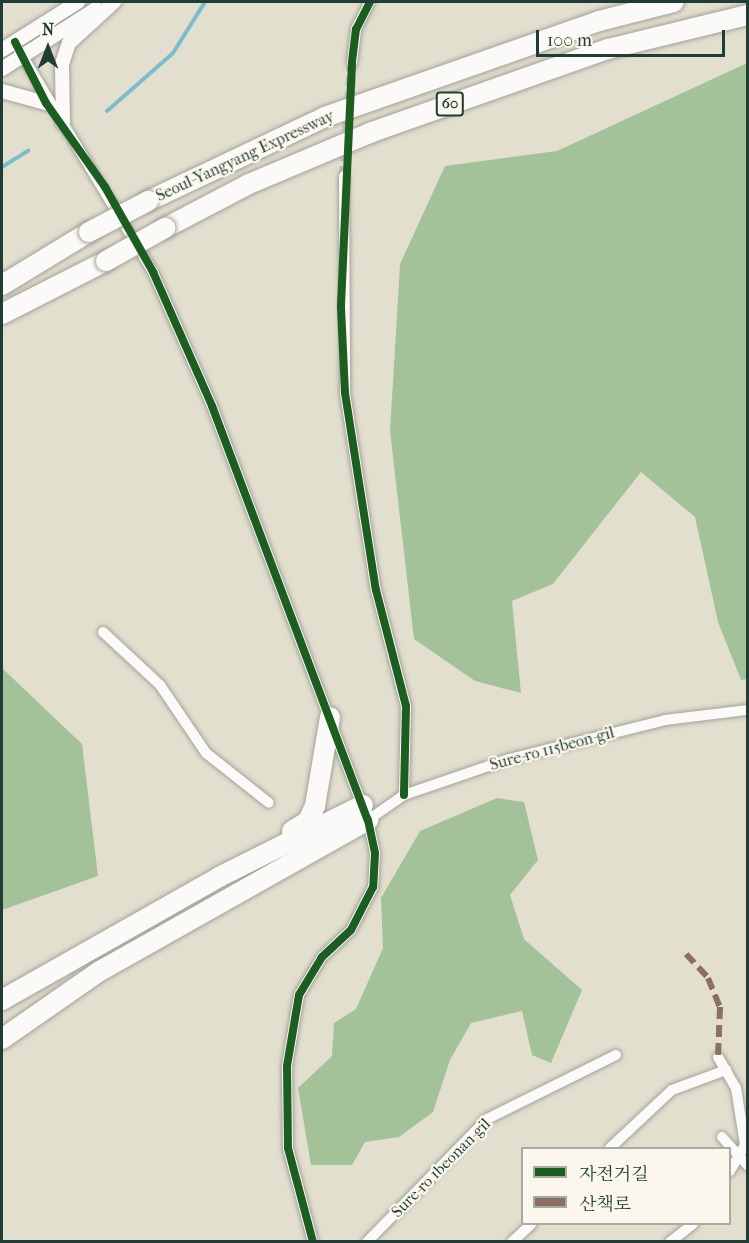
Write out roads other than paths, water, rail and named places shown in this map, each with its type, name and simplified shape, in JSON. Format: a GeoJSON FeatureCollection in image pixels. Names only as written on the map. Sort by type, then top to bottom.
{"type":"FeatureCollection","features":[{"type":"Feature","properties":{"kind":"highway","name":"Seoul-Yangyang Expressway"},"geometry":{"type":"LineString","coordinates":[[2,285],[40,260],[148,201],[325,117],[599,21],[674,2]]}},
{"type":"Feature","properties":{"kind":"highway","name":"Seoul-Yangyang Expressway"},"geometry":{"type":"LineString","coordinates":[[2,315],[249,184],[372,132],[608,49],[747,15]]}},
{"type":"Feature","properties":{"kind":"highway"},"geometry":{"type":"LineString","coordinates":[[2,277],[40,260]]}},
{"type":"Feature","properties":{"kind":"highway"},"geometry":{"type":"LineString","coordinates":[[257,858],[308,822],[322,779],[330,717]]}},
{"type":"Feature","properties":{"kind":"highway"},"geometry":{"type":"LineString","coordinates":[[2,1000],[257,858],[365,812]]}},
{"type":"Feature","properties":{"kind":"highway"},"geometry":{"type":"LineString","coordinates":[[6,1037],[100,971],[365,812]]}},
{"type":"Feature","properties":{"kind":"street"},"geometry":{"type":"LineString","coordinates":[[2,50],[78,2]]}},
{"type":"Feature","properties":{"kind":"street"},"geometry":{"type":"LineString","coordinates":[[2,69],[109,2]]}},
{"type":"Feature","properties":{"kind":"street"},"geometry":{"type":"LineString","coordinates":[[63,123],[62,63],[69,43],[114,2]]}},
{"type":"Feature","properties":{"kind":"street"},"geometry":{"type":"LineString","coordinates":[[352,63],[356,29],[370,2]]}},
{"type":"Feature","properties":{"kind":"street"},"geometry":{"type":"LineString","coordinates":[[15,42],[46,103],[63,123],[153,272],[212,406],[365,812],[375,853],[373,887],[351,930],[322,957],[300,995],[287,1066],[288,1148],[312,1242]]}},
{"type":"Feature","properties":{"kind":"street"},"geometry":{"type":"LineString","coordinates":[[2,91],[46,103]]}},
{"type":"Feature","properties":{"kind":"street"},"geometry":{"type":"LineString","coordinates":[[344,176],[345,393],[376,590],[406,705],[404,795]]}},
{"type":"Feature","properties":{"kind":"street"},"geometry":{"type":"LineString","coordinates":[[103,632],[160,685],[206,753],[269,803]]}},
{"type":"Feature","properties":{"kind":"street","name":"Sure-ro 115beon-gil"},"geometry":{"type":"LineString","coordinates":[[365,812],[404,795],[587,737],[747,710]]}},
{"type":"Feature","properties":{"kind":"street","name":"Sure-ro 1beonan-gil"},"geometry":{"type":"LineString","coordinates":[[367,1242],[487,1119],[616,1055]]}},
{"type":"Feature","properties":{"kind":"street"},"geometry":{"type":"LineString","coordinates":[[718,1058],[736,1088],[745,1145],[731,1168]]}},
{"type":"Feature","properties":{"kind":"street"},"geometry":{"type":"LineString","coordinates":[[612,1147],[672,1090],[726,1070]]}},
{"type":"Feature","properties":{"kind":"street"},"geometry":{"type":"LineString","coordinates":[[722,1137],[730,1147]]}},
{"type":"Feature","properties":{"kind":"street"},"geometry":{"type":"LineString","coordinates":[[731,1148],[747,1166]]}},
{"type":"Feature","properties":{"kind":"street"},"geometry":{"type":"LineString","coordinates":[[512,1242],[530,1225]]}},
{"type":"Feature","properties":{"kind":"street"},"geometry":{"type":"LineString","coordinates":[[670,1242],[692,1225]]}},
{"type":"Feature","properties":{"kind":"waterway"},"geometry":{"type":"LineString","coordinates":[[107,111],[173,53],[205,2]]}},
{"type":"Feature","properties":{"kind":"waterway"},"geometry":{"type":"LineString","coordinates":[[2,167],[28,151]]}},
{"type":"Feature","properties":{"kind":"tunnel"},"geometry":{"type":"LineString","coordinates":[[344,176],[352,63]]}}]}
